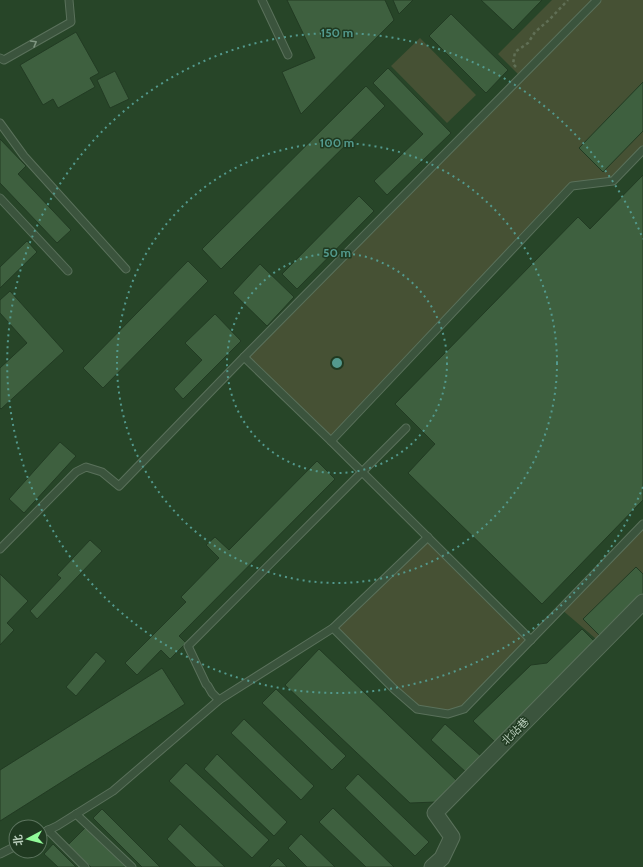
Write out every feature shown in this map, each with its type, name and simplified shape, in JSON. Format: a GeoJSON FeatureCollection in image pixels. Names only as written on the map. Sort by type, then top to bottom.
{"type":"FeatureCollection","features":[{"type":"Feature","properties":{"kind":"street","name":"北站巷"},"geometry":{"type":"LineString","coordinates":[[432,867],[442,858],[452,837],[435,813],[643,602]]}},
{"type":"Feature","properties":{"kind":"lane"},"geometry":{"type":"LineString","coordinates":[[0,58],[4,60],[71,22],[69,0]]}},
{"type":"Feature","properties":{"kind":"lane"},"geometry":{"type":"LineString","coordinates":[[262,0],[288,55]]}},
{"type":"Feature","properties":{"kind":"lane"},"geometry":{"type":"LineString","coordinates":[[0,549],[76,472],[86,466],[102,472],[119,486],[244,357],[597,0]]}},
{"type":"Feature","properties":{"kind":"lane"},"geometry":{"type":"LineString","coordinates":[[0,123],[24,156],[126,270]]}},
{"type":"Feature","properties":{"kind":"lane"},"geometry":{"type":"LineString","coordinates":[[331,441],[572,186],[612,181],[643,150]]}},
{"type":"Feature","properties":{"kind":"lane"},"geometry":{"type":"LineString","coordinates":[[0,198],[68,270]]}},
{"type":"Feature","properties":{"kind":"lane"},"geometry":{"type":"LineString","coordinates":[[244,357],[331,441],[531,640]]}},
{"type":"Feature","properties":{"kind":"lane"},"geometry":{"type":"LineString","coordinates":[[219,700],[206,684],[188,646],[406,428]]}},
{"type":"Feature","properties":{"kind":"lane"},"geometry":{"type":"LineString","coordinates":[[333,628],[394,689],[417,708],[448,714],[464,709],[643,524]]}},
{"type":"Feature","properties":{"kind":"lane"},"geometry":{"type":"LineString","coordinates":[[85,867],[48,830],[57,826],[113,791],[219,700],[333,628],[428,537]]}},
{"type":"Feature","properties":{"kind":"lane"},"geometry":{"type":"LineString","coordinates":[[76,814],[132,867]]}},
{"type":"Feature","properties":{"kind":"path"},"geometry":{"type":"LineString","coordinates":[[524,74],[512,64],[515,52],[528,43],[535,32],[568,0]]}},
{"type":"Feature","properties":{"kind":"green space"},"geometry":{"type":"Polygon","coordinates":[[[552,0],[643,0],[643,150],[613,181],[572,186],[331,441],[244,357],[521,77],[498,54],[552,0]]]}},
{"type":"Feature","properties":{"kind":"green space"},"geometry":{"type":"Polygon","coordinates":[[[420,38],[476,95],[447,123],[391,66],[420,38]]]}},
{"type":"Feature","properties":{"kind":"green space"},"geometry":{"type":"Polygon","coordinates":[[[643,524],[643,602],[602,644],[561,609],[643,524]]]}},
{"type":"Feature","properties":{"kind":"green space"},"geometry":{"type":"Polygon","coordinates":[[[428,537],[531,640],[466,707],[448,714],[417,709],[333,628],[428,537]]]}},
{"type":"Feature","properties":{"kind":"building"},"geometry":{"type":"Polygon","coordinates":[[[287,0],[385,0],[394,20],[301,114],[282,72],[315,58],[287,0]]]}},
{"type":"Feature","properties":{"kind":"building"},"geometry":{"type":"Polygon","coordinates":[[[393,0],[413,0],[399,14],[393,0]]]}},
{"type":"Feature","properties":{"kind":"building"},"geometry":{"type":"Polygon","coordinates":[[[481,0],[542,0],[513,30],[481,0]]]}},
{"type":"Feature","properties":{"kind":"building"},"geometry":{"type":"Polygon","coordinates":[[[451,14],[508,70],[486,93],[429,36],[451,14]]]}},
{"type":"Feature","properties":{"kind":"building"},"geometry":{"type":"Polygon","coordinates":[[[76,32],[99,73],[90,78],[95,87],[58,108],[53,99],[43,105],[20,65],[76,32]]]}},
{"type":"Feature","properties":{"kind":"building"},"geometry":{"type":"Polygon","coordinates":[[[388,68],[451,133],[387,195],[374,181],[423,134],[373,83],[388,68]]]}},
{"type":"Feature","properties":{"kind":"building"},"geometry":{"type":"Polygon","coordinates":[[[115,71],[129,99],[110,108],[97,80],[115,71]]]}},
{"type":"Feature","properties":{"kind":"building"},"geometry":{"type":"Polygon","coordinates":[[[643,82],[643,131],[603,172],[579,148],[643,82]]]}},
{"type":"Feature","properties":{"kind":"building"},"geometry":{"type":"Polygon","coordinates":[[[366,86],[385,106],[221,269],[202,249],[366,86]]]}},
{"type":"Feature","properties":{"kind":"building"},"geometry":{"type":"Polygon","coordinates":[[[0,139],[26,166],[18,174],[71,230],[57,243],[0,183],[0,139]]]}},
{"type":"Feature","properties":{"kind":"building"},"geometry":{"type":"Polygon","coordinates":[[[643,175],[643,500],[542,604],[408,473],[435,444],[395,404],[578,217],[590,229],[643,175]]]}},
{"type":"Feature","properties":{"kind":"building"},"geometry":{"type":"Polygon","coordinates":[[[359,196],[374,211],[297,289],[282,274],[359,196]]]}},
{"type":"Feature","properties":{"kind":"building"},"geometry":{"type":"Polygon","coordinates":[[[27,241],[37,252],[0,288],[0,267],[27,241]]]}},
{"type":"Feature","properties":{"kind":"building"},"geometry":{"type":"Polygon","coordinates":[[[188,261],[208,281],[103,388],[83,368],[188,261]]]}},
{"type":"Feature","properties":{"kind":"building"},"geometry":{"type":"Polygon","coordinates":[[[260,264],[294,297],[267,326],[233,293],[260,264]]]}},
{"type":"Feature","properties":{"kind":"building"},"geometry":{"type":"Polygon","coordinates":[[[10,291],[64,351],[1,409],[0,368],[27,343],[0,313],[0,300],[10,291]]]}},
{"type":"Feature","properties":{"kind":"building"},"geometry":{"type":"Polygon","coordinates":[[[215,314],[241,341],[183,399],[174,389],[202,360],[185,343],[215,314]]]}},
{"type":"Feature","properties":{"kind":"building"},"geometry":{"type":"Polygon","coordinates":[[[60,442],[76,456],[24,513],[9,499],[60,442]]]}},
{"type":"Feature","properties":{"kind":"building"},"geometry":{"type":"Polygon","coordinates":[[[317,461],[335,479],[179,636],[186,643],[170,659],[161,650],[137,675],[125,663],[186,602],[181,597],[219,558],[206,545],[215,537],[229,550],[317,461]]]}},
{"type":"Feature","properties":{"kind":"building"},"geometry":{"type":"Polygon","coordinates":[[[90,540],[102,551],[37,619],[30,611],[61,578],[57,575],[90,540]]]}},
{"type":"Feature","properties":{"kind":"building"},"geometry":{"type":"Polygon","coordinates":[[[636,567],[643,574],[643,595],[601,637],[583,619],[636,567]]]}},
{"type":"Feature","properties":{"kind":"building"},"geometry":{"type":"Polygon","coordinates":[[[0,574],[28,601],[7,623],[14,630],[0,645],[0,574]]]}},
{"type":"Feature","properties":{"kind":"building"},"geometry":{"type":"Polygon","coordinates":[[[582,629],[596,643],[496,743],[473,721],[531,665],[547,663],[582,629]]]}},
{"type":"Feature","properties":{"kind":"building"},"geometry":{"type":"Polygon","coordinates":[[[319,649],[456,780],[436,802],[410,803],[285,685],[319,649]]]}},
{"type":"Feature","properties":{"kind":"building"},"geometry":{"type":"Polygon","coordinates":[[[96,652],[106,661],[76,696],[66,687],[96,652]]]}},
{"type":"Feature","properties":{"kind":"building"},"geometry":{"type":"Polygon","coordinates":[[[162,668],[185,704],[0,821],[0,770],[162,668]]]}},
{"type":"Feature","properties":{"kind":"building"},"geometry":{"type":"Polygon","coordinates":[[[276,689],[346,756],[332,770],[262,703],[276,689]]]}},
{"type":"Feature","properties":{"kind":"building"},"geometry":{"type":"Polygon","coordinates":[[[244,719],[314,786],[301,800],[231,733],[244,719]]]}},
{"type":"Feature","properties":{"kind":"building"},"geometry":{"type":"Polygon","coordinates":[[[445,724],[483,758],[468,774],[431,740],[445,724]]]}},
{"type":"Feature","properties":{"kind":"building"},"geometry":{"type":"Polygon","coordinates":[[[217,754],[287,822],[274,836],[204,769],[217,754]]]}},
{"type":"Feature","properties":{"kind":"building"},"geometry":{"type":"Polygon","coordinates":[[[186,763],[269,840],[252,858],[169,781],[186,763]]]}},
{"type":"Feature","properties":{"kind":"building"},"geometry":{"type":"Polygon","coordinates":[[[358,774],[429,842],[415,856],[345,788],[358,774]]]}},
{"type":"Feature","properties":{"kind":"building"},"geometry":{"type":"Polygon","coordinates":[[[333,808],[394,867],[366,867],[319,822],[333,808]]]}},
{"type":"Feature","properties":{"kind":"building"},"geometry":{"type":"Polygon","coordinates":[[[102,809],[160,867],[142,867],[93,818],[102,809]]]}},
{"type":"Feature","properties":{"kind":"building"},"geometry":{"type":"Polygon","coordinates":[[[180,824],[225,867],[196,867],[167,839],[180,824]]]}},
{"type":"Feature","properties":{"kind":"building"},"geometry":{"type":"Polygon","coordinates":[[[86,827],[128,867],[91,867],[68,845],[86,827]]]}},
{"type":"Feature","properties":{"kind":"building"},"geometry":{"type":"Polygon","coordinates":[[[301,834],[335,867],[307,867],[288,848],[301,834]]]}},
{"type":"Feature","properties":{"kind":"building"},"geometry":{"type":"Polygon","coordinates":[[[53,844],[76,867],[58,867],[48,858],[48,850],[53,844]]]}},
{"type":"Feature","properties":{"kind":"building"},"geometry":{"type":"Polygon","coordinates":[[[278,858],[287,867],[269,867],[278,858]]]}}]}
